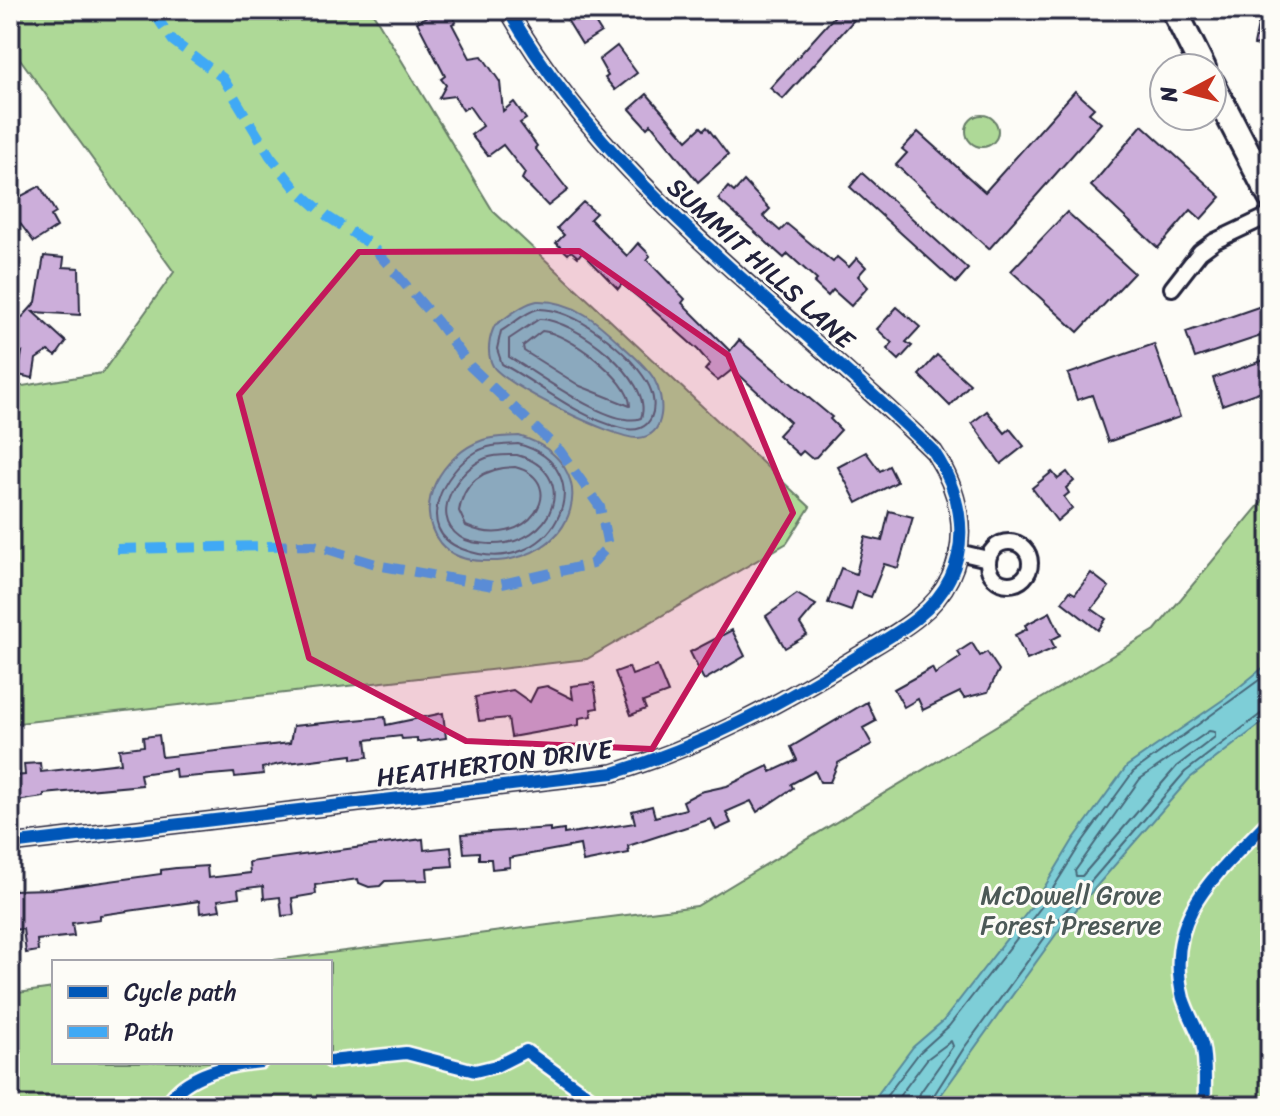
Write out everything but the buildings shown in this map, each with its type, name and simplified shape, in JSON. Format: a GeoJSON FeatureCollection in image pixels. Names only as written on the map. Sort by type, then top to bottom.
{"type":"FeatureCollection","features":[{"type":"Feature","properties":{"kind":"main road"},"geometry":{"type":"LineString","coordinates":[[1174,10],[1195,52]]}},
{"type":"Feature","properties":{"kind":"main road"},"geometry":{"type":"LineString","coordinates":[[1228,115],[1270,196]]}},
{"type":"Feature","properties":{"kind":"street","name":"SUMMIT HILLS LANE"},"geometry":{"type":"LineString","coordinates":[[508,10],[578,112],[634,176],[934,452],[950,479],[958,508],[958,552]]}},
{"type":"Feature","properties":{"kind":"street"},"geometry":{"type":"LineString","coordinates":[[1172,288],[1200,252],[1215,241],[1270,215]]}},
{"type":"Feature","properties":{"kind":"street"},"geometry":{"type":"LineString","coordinates":[[958,552],[988,559]]}},
{"type":"Feature","properties":{"kind":"street","name":"HEATHERTON DRIVE"},"geometry":{"type":"LineString","coordinates":[[10,844],[613,773],[708,740],[790,698],[913,622],[934,602],[949,579],[958,552]]}},
{"type":"Feature","properties":{"kind":"highlighted area"},"geometry":{"type":"Polygon","coordinates":[[[579,251],[728,355],[793,513],[652,749],[466,741],[309,658],[239,395],[359,252],[579,251]]]}},
{"type":"Feature","properties":{"kind":"green space"},"geometry":{"type":"Polygon","coordinates":[[[10,10],[371,10],[493,211],[810,507],[787,543],[587,659],[10,724],[10,388],[102,373],[174,272],[10,45],[10,10]]]}},
{"type":"Feature","properties":{"kind":"green space"},"geometry":{"type":"Polygon","coordinates":[[[982,115],[994,119],[998,131],[994,143],[982,147],[970,143],[966,131],[970,119],[982,115]]]}},
{"type":"Feature","properties":{"kind":"green space","name":"McDowell Grove Forest Preserve"},"geometry":{"type":"Polygon","coordinates":[[[1270,492],[1270,1106],[10,1106],[10,994],[52,988],[52,1064],[332,1064],[332,960],[275,960],[697,906],[1155,630],[1270,492]]]}},
{"type":"Feature","properties":{"kind":"water"},"geometry":{"type":"Polygon","coordinates":[[[537,301],[563,304],[586,315],[644,366],[654,379],[660,396],[661,415],[654,431],[638,438],[607,430],[537,397],[493,366],[489,346],[495,325],[537,301]]]}},
{"type":"Feature","properties":{"kind":"water"},"geometry":{"type":"Polygon","coordinates":[[[519,436],[547,449],[564,467],[572,488],[570,510],[560,530],[542,547],[516,558],[478,561],[466,559],[444,548],[432,528],[429,513],[430,497],[444,469],[468,447],[496,437],[519,436]]]}},
{"type":"Feature","properties":{"kind":"water"},"geometry":{"type":"Polygon","coordinates":[[[1270,662],[1270,717],[1190,778],[1062,926],[933,1106],[869,1106],[913,1047],[943,1021],[1036,901],[1073,840],[1127,766],[1227,697],[1270,662]]]}},
{"type":"Feature","properties":{"kind":"marked path"},"geometry":{"type":"LineString","coordinates":[[117,549],[314,545],[382,566],[493,586],[592,564],[608,546],[600,507],[560,451],[470,366],[437,321],[370,244],[328,217],[296,189],[270,156],[223,78],[173,41],[152,10]]}},
{"type":"Feature","properties":{"kind":"cycle path"},"geometry":{"type":"LineString","coordinates":[[10,844],[613,773],[709,737],[799,691],[910,623],[933,603],[950,578],[959,546],[959,514],[950,482],[934,452],[705,245],[650,191],[598,135],[550,75],[508,10]]}},
{"type":"Feature","properties":{"kind":"cycle path"},"geometry":{"type":"LineString","coordinates":[[1205,1106],[1204,1052],[1183,998],[1180,942],[1199,898],[1270,819]]}},
{"type":"Feature","properties":{"kind":"cycle path"},"geometry":{"type":"LineString","coordinates":[[332,1061],[406,1053],[475,1071],[496,1066],[526,1051],[602,1106]]}},
{"type":"Feature","properties":{"kind":"cycle path"},"geometry":{"type":"LineString","coordinates":[[166,1106],[183,1086],[195,1079],[221,1069],[248,1064]]}}]}
